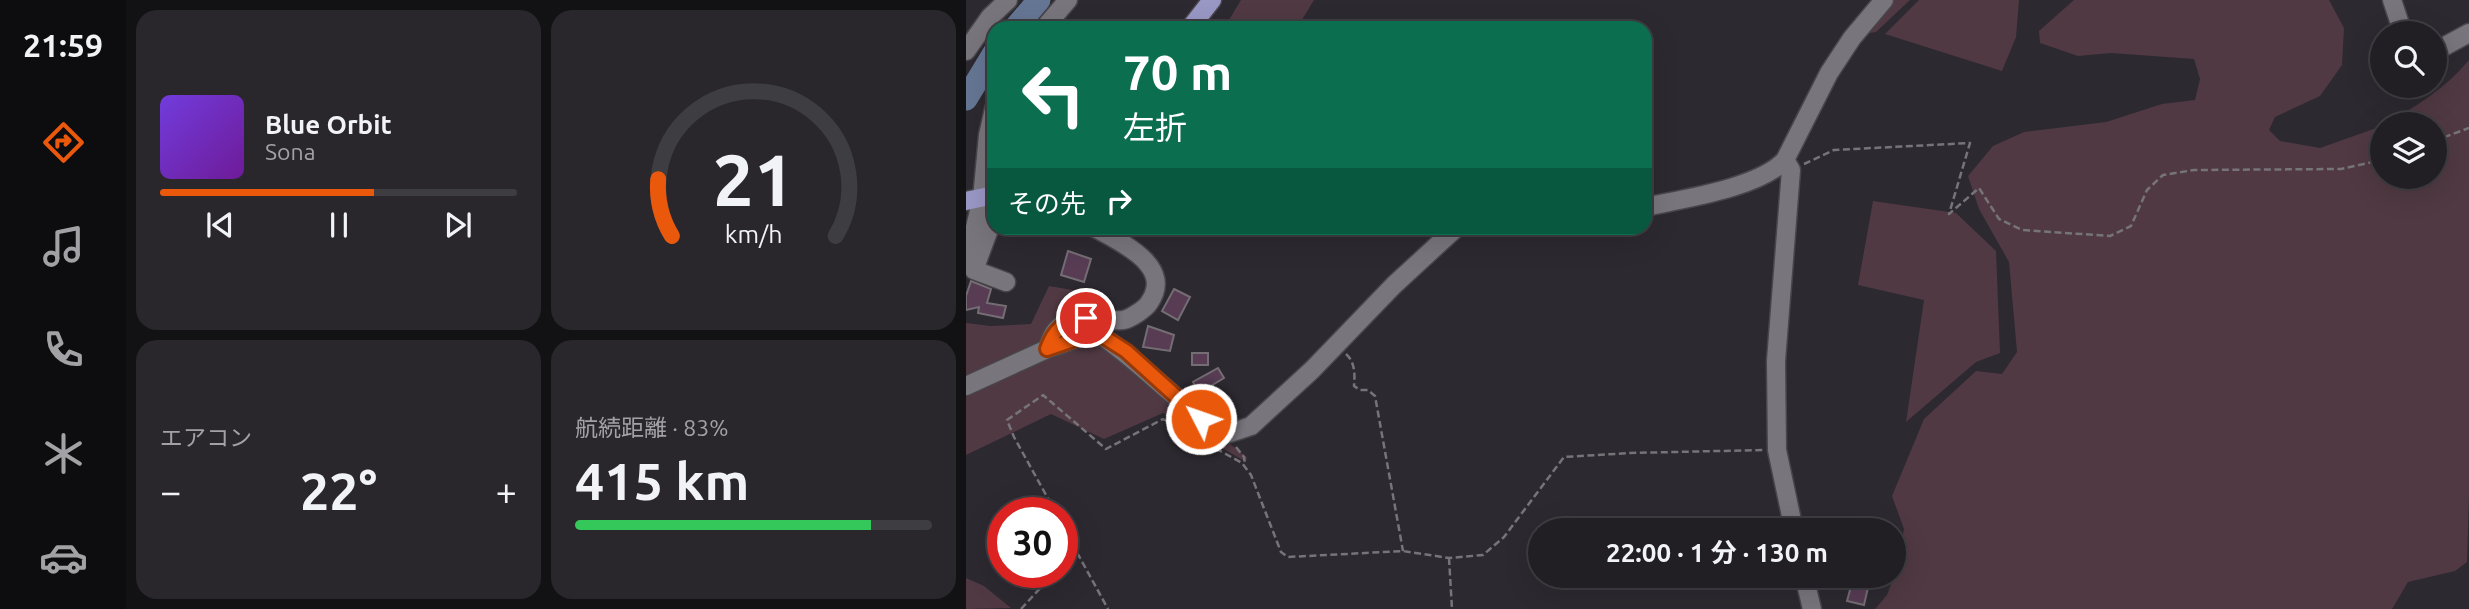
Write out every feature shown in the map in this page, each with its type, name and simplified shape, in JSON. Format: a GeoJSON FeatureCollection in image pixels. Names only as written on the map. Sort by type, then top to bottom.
{"type":"FeatureCollection","features":[{"type":"Feature","properties":{"kind":"main road"},"geometry":{"type":"LineString","coordinates":[[1196,21],[1212,0]]}},
{"type":"Feature","properties":{"kind":"street"},"geometry":{"type":"LineString","coordinates":[[987,21],[1008,0]]}},
{"type":"Feature","properties":{"kind":"street"},"geometry":{"type":"LineString","coordinates":[[1050,21],[1068,0]]}},
{"type":"Feature","properties":{"kind":"street"},"geometry":{"type":"LineString","coordinates":[[1791,518],[1777,450],[1776,362],[1788,165],[1829,74],[1852,38],[1884,0]]}},
{"type":"Feature","properties":{"kind":"street"},"geometry":{"type":"LineString","coordinates":[[2392,0],[2399,21]]}},
{"type":"Feature","properties":{"kind":"street"},"geometry":{"type":"LineString","coordinates":[[966,51],[987,21]]}},
{"type":"Feature","properties":{"kind":"street"},"geometry":{"type":"LineString","coordinates":[[2447,45],[2469,33]]}},
{"type":"Feature","properties":{"kind":"street"},"geometry":{"type":"LineString","coordinates":[[966,264],[987,142]]}},
{"type":"Feature","properties":{"kind":"street"},"geometry":{"type":"LineString","coordinates":[[1652,205],[1725,189],[1788,165]]}},
{"type":"Feature","properties":{"kind":"street"},"geometry":{"type":"LineString","coordinates":[[987,235],[974,270],[1006,282]]}},
{"type":"Feature","properties":{"kind":"street"},"geometry":{"type":"LineString","coordinates":[[1047,349],[1052,334],[1061,325],[1086,318],[1125,320],[1149,303],[1155,290],[1156,274],[1152,267],[1108,235]]}},
{"type":"Feature","properties":{"kind":"street"},"geometry":{"type":"LineString","coordinates":[[966,386],[1047,349],[1096,332],[1126,351],[1201,419],[1227,434],[1251,426],[1448,235]]}},
{"type":"Feature","properties":{"kind":"street"},"geometry":{"type":"LineString","coordinates":[[1807,588],[1812,609]]}},
{"type":"Feature","properties":{"kind":"path"},"geometry":{"type":"LineString","coordinates":[[2447,136],[2469,128]]}},
{"type":"Feature","properties":{"kind":"path"},"geometry":{"type":"LineString","coordinates":[[1788,165],[1834,150],[1970,143],[1949,214],[1979,188],[1999,219],[2022,230],[2110,236],[2131,226],[2147,190],[2163,175],[2194,170],[2342,169],[2370,163]]}},
{"type":"Feature","properties":{"kind":"path"},"geometry":{"type":"LineString","coordinates":[[1337,345],[1350,357],[1355,371],[1354,386],[1360,390],[1368,390],[1375,396],[1404,551]]}},
{"type":"Feature","properties":{"kind":"path"},"geometry":{"type":"LineString","coordinates":[[1047,497],[1007,420],[1043,395],[1106,449],[1163,419],[1242,463],[1251,475],[1281,552],[1289,556],[1404,551],[1449,558],[1483,555],[1504,537],[1564,457],[1777,450]]}},
{"type":"Feature","properties":{"kind":"path"},"geometry":{"type":"LineString","coordinates":[[1227,434],[1244,457],[1246,468]]}},
{"type":"Feature","properties":{"kind":"path"},"geometry":{"type":"LineString","coordinates":[[1078,554],[1108,609]]}},
{"type":"Feature","properties":{"kind":"path"},"geometry":{"type":"LineString","coordinates":[[1449,558],[1452,609]]}},
{"type":"Feature","properties":{"kind":"path"},"geometry":{"type":"LineString","coordinates":[[1021,609],[1040,588]]}},
{"type":"Feature","properties":{"kind":"shaded area"},"geometry":{"type":"Polygon","coordinates":[[[1241,0],[1314,0],[1301,21],[1228,21],[1241,0]]]}},
{"type":"Feature","properties":{"kind":"shaded area"},"geometry":{"type":"Polygon","coordinates":[[[1874,0],[1910,0],[1876,32],[1865,34],[1874,0]]]}},
{"type":"Feature","properties":{"kind":"shaded area"},"geometry":{"type":"Polygon","coordinates":[[[1919,0],[2019,0],[2016,37],[2002,71],[1885,34],[1919,0]]]}},
{"type":"Feature","properties":{"kind":"shaded area"},"geometry":{"type":"Polygon","coordinates":[[[2074,0],[2329,0],[2344,28],[2342,65],[2320,96],[2275,117],[2269,130],[2280,141],[2320,148],[2370,130],[2370,189],[2447,189],[2447,112],[2405,112],[2427,98],[2447,98],[2447,82],[2469,60],[2467,562],[2455,571],[2408,582],[2392,609],[1875,609],[1890,588],[1906,588],[1906,518],[1900,518],[1892,496],[1924,419],[1976,371],[2002,374],[2017,352],[2009,262],[1979,209],[1968,176],[1993,146],[2024,132],[2106,122],[2162,104],[2195,100],[2200,79],[2194,59],[2111,53],[2078,56],[2040,43],[2039,31],[2074,0]]]}},
{"type":"Feature","properties":{"kind":"shaded area"},"geometry":{"type":"Polygon","coordinates":[[[1873,201],[1956,213],[1996,251],[2000,353],[1976,362],[1906,422],[1924,300],[1858,285],[1873,201]]]}},
{"type":"Feature","properties":{"kind":"shaded area"},"geometry":{"type":"Polygon","coordinates":[[[1049,286],[1096,294],[1096,341],[1247,457],[1246,462],[1163,413],[1104,439],[1051,414],[966,455],[966,323],[991,326],[1031,324],[1049,286]]]}},
{"type":"Feature","properties":{"kind":"shaded area"},"geometry":{"type":"Polygon","coordinates":[[[966,578],[984,586],[1011,608],[966,609],[966,578]]]}},
{"type":"Feature","properties":{"kind":"building"},"geometry":{"type":"Polygon","coordinates":[[[1068,251],[1091,259],[1084,282],[1061,275],[1068,251]]]}},
{"type":"Feature","properties":{"kind":"building"},"geometry":{"type":"Polygon","coordinates":[[[971,281],[991,289],[987,303],[1006,306],[1003,318],[978,313],[979,307],[966,310],[966,296],[971,281]]]}},
{"type":"Feature","properties":{"kind":"building"},"geometry":{"type":"Polygon","coordinates":[[[1174,289],[1190,297],[1178,320],[1162,311],[1174,289]]]}},
{"type":"Feature","properties":{"kind":"building"},"geometry":{"type":"Polygon","coordinates":[[[1148,326],[1174,335],[1170,351],[1143,347],[1148,326]]]}},
{"type":"Feature","properties":{"kind":"building"},"geometry":{"type":"Polygon","coordinates":[[[1192,353],[1208,353],[1208,365],[1192,365],[1192,353]]]}},
{"type":"Feature","properties":{"kind":"building"},"geometry":{"type":"Polygon","coordinates":[[[1218,368],[1224,378],[1199,393],[1193,382],[1218,368]]]}},
{"type":"Feature","properties":{"kind":"building"},"geometry":{"type":"Polygon","coordinates":[[[1851,588],[1868,588],[1864,605],[1847,601],[1851,588]]]}},
{"type":"Feature","properties":{"kind":"waterway"},"geometry":{"type":"LineString","coordinates":[[1021,21],[1039,0]]}},
{"type":"Feature","properties":{"kind":"waterway"},"geometry":{"type":"LineString","coordinates":[[966,99],[987,64]]}},
{"type":"Feature","properties":{"kind":"route"},"geometry":{"type":"LineString","coordinates":[[1086,318],[1061,325],[1052,334],[1047,349],[1096,332],[1126,351],[1201,419]]}}]}
